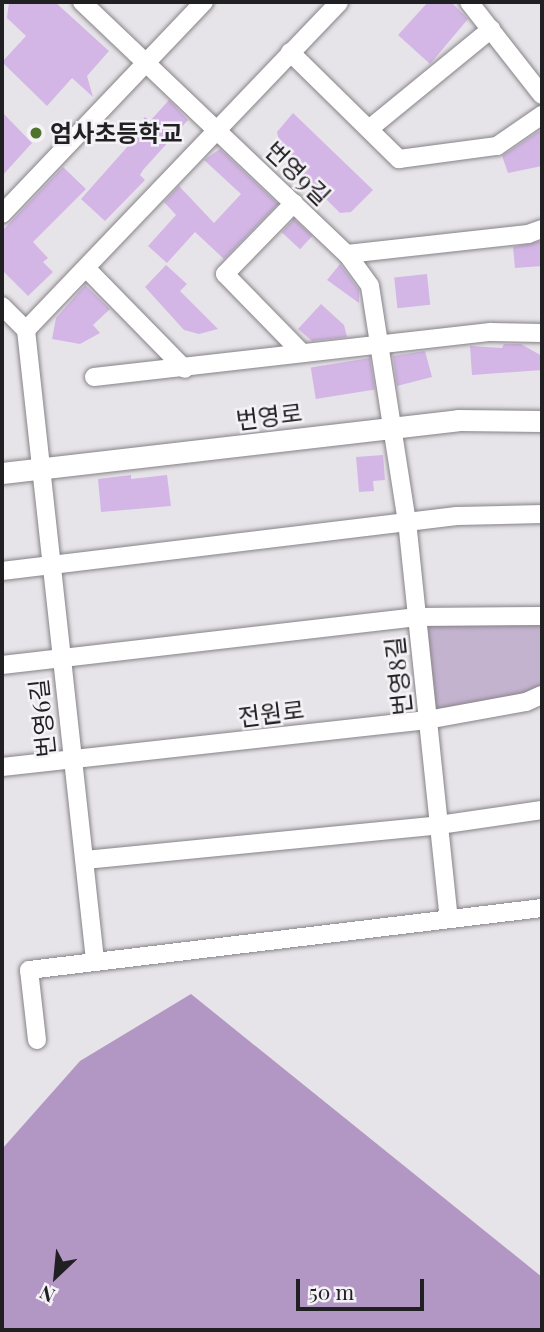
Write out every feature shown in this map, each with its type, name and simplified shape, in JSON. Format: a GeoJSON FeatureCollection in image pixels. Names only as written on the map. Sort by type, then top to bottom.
{"type":"FeatureCollection","features":[{"type":"Feature","properties":{"kind":"street","name":"번영9길"},"geometry":{"type":"LineString","coordinates":[[82,2],[144,64],[347,254],[370,286],[382,344],[393,428]]}},
{"type":"Feature","properties":{"kind":"street"},"geometry":{"type":"LineString","coordinates":[[2,214],[204,2]]}},
{"type":"Feature","properties":{"kind":"street"},"geometry":{"type":"LineString","coordinates":[[2,306],[26,330],[339,2]]}},
{"type":"Feature","properties":{"kind":"street"},"geometry":{"type":"LineString","coordinates":[[469,2],[542,95]]}},
{"type":"Feature","properties":{"kind":"street"},"geometry":{"type":"LineString","coordinates":[[369,129],[491,29]]}},
{"type":"Feature","properties":{"kind":"street"},"geometry":{"type":"LineString","coordinates":[[290,52],[400,159],[496,146],[542,115]]}},
{"type":"Feature","properties":{"kind":"street"},"geometry":{"type":"LineString","coordinates":[[294,203],[225,274],[301,352]]}},
{"type":"Feature","properties":{"kind":"street"},"geometry":{"type":"LineString","coordinates":[[347,254],[528,234],[542,229]]}},
{"type":"Feature","properties":{"kind":"street"},"geometry":{"type":"LineString","coordinates":[[86,268],[185,369]]}},
{"type":"Feature","properties":{"kind":"street","name":"번영6길"},"geometry":{"type":"LineString","coordinates":[[26,330],[95,960]]}},
{"type":"Feature","properties":{"kind":"street"},"geometry":{"type":"LineString","coordinates":[[94,377],[185,369],[301,352],[490,332],[542,333]]}},
{"type":"Feature","properties":{"kind":"street","name":"번영로"},"geometry":{"type":"LineString","coordinates":[[2,473],[458,420],[542,421]]}},
{"type":"Feature","properties":{"kind":"street","name":"번영8길"},"geometry":{"type":"LineString","coordinates":[[393,428],[407,521],[449,919]]}},
{"type":"Feature","properties":{"kind":"street"},"geometry":{"type":"LineString","coordinates":[[2,571],[407,521],[542,514]]}},
{"type":"Feature","properties":{"kind":"street"},"geometry":{"type":"LineString","coordinates":[[2,665],[417,617],[542,616]]}},
{"type":"Feature","properties":{"kind":"street","name":"전원로"},"geometry":{"type":"LineString","coordinates":[[2,767],[427,720],[526,702],[542,695]]}},
{"type":"Feature","properties":{"kind":"street"},"geometry":{"type":"LineString","coordinates":[[85,860],[439,825],[542,810]]}},
{"type":"Feature","properties":{"kind":"street"},"geometry":{"type":"LineString","coordinates":[[37,1040],[29,970],[542,908]]}},
{"type":"Feature","properties":{"kind":"shaded area"},"geometry":{"type":"Polygon","coordinates":[[[542,616],[542,695],[427,720],[417,617],[542,616]]]}},
{"type":"Feature","properties":{"kind":"shaded area"},"geometry":{"type":"Polygon","coordinates":[[[191,994],[542,1277],[542,1330],[2,1330],[2,1149],[80,1061],[191,994]]]}},
{"type":"Feature","properties":{"kind":"building"},"geometry":{"type":"Polygon","coordinates":[[[9,2],[55,2],[109,51],[87,76],[93,97],[72,78],[47,106],[2,62],[26,36],[7,18],[9,2]]]}},
{"type":"Feature","properties":{"kind":"building"},"geometry":{"type":"Polygon","coordinates":[[[428,2],[451,2],[468,19],[430,64],[398,35],[428,2]]]}},
{"type":"Feature","properties":{"kind":"building"},"geometry":{"type":"Polygon","coordinates":[[[169,100],[188,120],[143,170],[140,175],[145,180],[105,221],[81,199],[136,137],[132,131],[145,117],[150,121],[169,100]]]}},
{"type":"Feature","properties":{"kind":"building"},"geometry":{"type":"Polygon","coordinates":[[[2,112],[32,143],[2,176],[2,112]]]}},
{"type":"Feature","properties":{"kind":"building"},"geometry":{"type":"Polygon","coordinates":[[[293,113],[373,190],[351,212],[340,213],[302,175],[308,169],[280,145],[277,132],[293,113]]]}},
{"type":"Feature","properties":{"kind":"building"},"geometry":{"type":"Polygon","coordinates":[[[542,129],[542,166],[508,173],[502,156],[542,129]]]}},
{"type":"Feature","properties":{"kind":"building"},"geometry":{"type":"Polygon","coordinates":[[[220,149],[278,204],[224,259],[195,232],[167,263],[148,246],[176,215],[164,202],[179,186],[214,223],[241,194],[204,160],[220,149]]]}},
{"type":"Feature","properties":{"kind":"building"},"geometry":{"type":"Polygon","coordinates":[[[63,167],[86,189],[33,242],[48,258],[43,262],[53,272],[28,296],[2,270],[2,231],[63,167]]]}},
{"type":"Feature","properties":{"kind":"building"},"geometry":{"type":"Polygon","coordinates":[[[294,219],[312,236],[300,249],[282,232],[294,219]]]}},
{"type":"Feature","properties":{"kind":"building"},"geometry":{"type":"Polygon","coordinates":[[[542,241],[542,266],[515,268],[513,247],[542,241]]]}},
{"type":"Feature","properties":{"kind":"building"},"geometry":{"type":"Polygon","coordinates":[[[340,264],[359,290],[359,303],[327,280],[340,264]]]}},
{"type":"Feature","properties":{"kind":"building"},"geometry":{"type":"Polygon","coordinates":[[[166,265],[187,284],[180,291],[218,329],[199,334],[184,330],[145,287],[166,265]]]}},
{"type":"Feature","properties":{"kind":"building"},"geometry":{"type":"Polygon","coordinates":[[[427,274],[430,305],[397,308],[394,277],[427,274]]]}},
{"type":"Feature","properties":{"kind":"building"},"geometry":{"type":"Polygon","coordinates":[[[85,285],[110,309],[93,325],[100,333],[80,344],[52,339],[56,318],[85,285]]]}},
{"type":"Feature","properties":{"kind":"building"},"geometry":{"type":"Polygon","coordinates":[[[321,304],[344,325],[347,337],[312,341],[298,329],[321,304]]]}},
{"type":"Feature","properties":{"kind":"building"},"geometry":{"type":"Polygon","coordinates":[[[504,344],[521,344],[542,356],[542,370],[472,375],[470,346],[502,348],[504,344]]]}},
{"type":"Feature","properties":{"kind":"building"},"geometry":{"type":"Polygon","coordinates":[[[425,351],[432,377],[397,386],[393,356],[425,351]]]}},
{"type":"Feature","properties":{"kind":"building"},"geometry":{"type":"Polygon","coordinates":[[[370,358],[375,390],[316,399],[311,367],[370,358]]]}},
{"type":"Feature","properties":{"kind":"building"},"geometry":{"type":"Polygon","coordinates":[[[383,455],[385,480],[373,481],[374,491],[359,492],[356,457],[383,455]]]}},
{"type":"Feature","properties":{"kind":"building"},"geometry":{"type":"Polygon","coordinates":[[[131,475],[131,479],[167,475],[171,506],[101,512],[98,479],[131,475]]]}},
{"type":"Feature","properties":{"kind":"place","name":"엄사초등학교"},"geometry":{"type":"Point","coordinates":[36,133]}}]}
